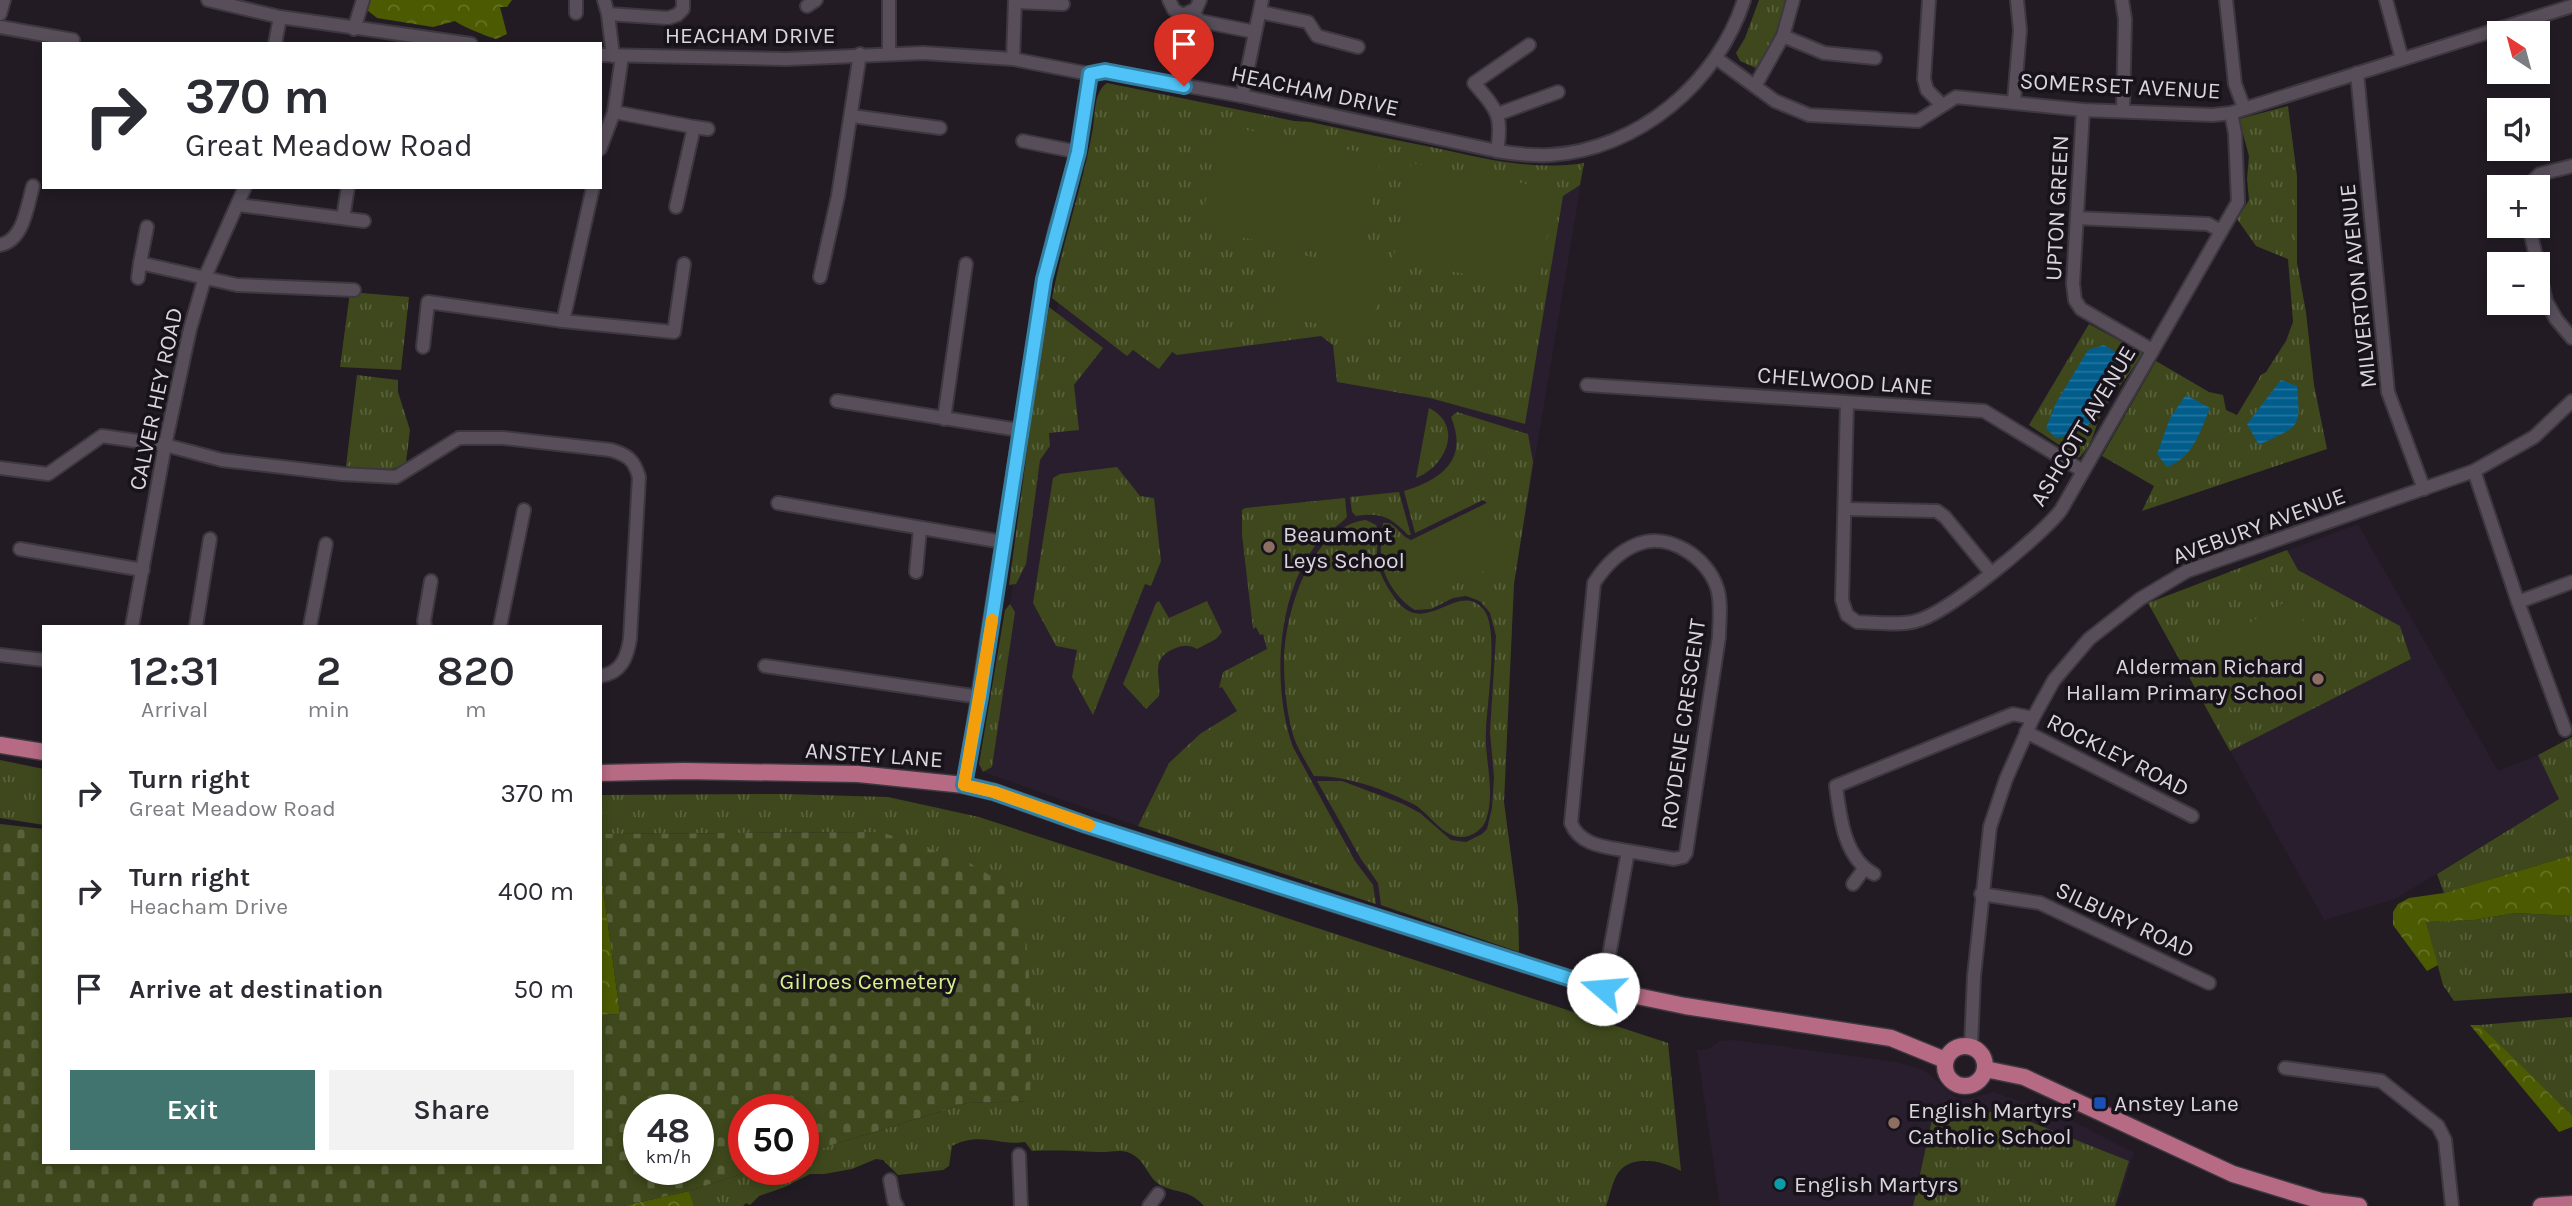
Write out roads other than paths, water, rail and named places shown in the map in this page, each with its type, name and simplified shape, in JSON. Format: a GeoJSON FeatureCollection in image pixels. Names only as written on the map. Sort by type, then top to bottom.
{"type":"FeatureCollection","features":[{"type":"Feature","properties":{"kind":"main road"},"geometry":{"type":"LineString","coordinates":[[0,745],[42,752]]}},
{"type":"Feature","properties":{"kind":"main road","name":"ANSTEY LANE"},"geometry":{"type":"LineString","coordinates":[[602,773],[684,771],[858,774],[964,785],[994,792],[1087,825],[1603,989],[1685,1006],[1891,1038],[1945,1060]]}},
{"type":"Feature","properties":{"kind":"main road"},"geometry":{"type":"LineString","coordinates":[[1970,1045],[1978,1050],[1985,1060],[1985,1069],[1982,1077],[1973,1085],[1960,1086],[1947,1076],[1945,1060],[1954,1048],[1970,1045]]}},
{"type":"Feature","properties":{"kind":"main road"},"geometry":{"type":"LineString","coordinates":[[1985,1069],[2024,1077],[2233,1174],[2321,1201],[2360,1206]]}},
{"type":"Feature","properties":{"kind":"main road"},"geometry":{"type":"LineString","coordinates":[[2541,1206],[2572,1203]]}},
{"type":"Feature","properties":{"kind":"street"},"geometry":{"type":"LineString","coordinates":[[0,14],[4,0]]}},
{"type":"Feature","properties":{"kind":"street"},"geometry":{"type":"LineString","coordinates":[[208,0],[280,18],[455,42]]}},
{"type":"Feature","properties":{"kind":"street"},"geometry":{"type":"LineString","coordinates":[[354,29],[363,0]]}},
{"type":"Feature","properties":{"kind":"street"},"geometry":{"type":"LineString","coordinates":[[602,141],[614,112],[612,55],[604,0]]}},
{"type":"Feature","properties":{"kind":"street"},"geometry":{"type":"LineString","coordinates":[[608,14],[668,18],[683,9],[683,0]]}},
{"type":"Feature","properties":{"kind":"street"},"geometry":{"type":"LineString","coordinates":[[889,0],[889,53]]}},
{"type":"Feature","properties":{"kind":"street"},"geometry":{"type":"LineString","coordinates":[[1169,0],[1170,6],[1178,13],[1192,12]]}},
{"type":"Feature","properties":{"kind":"street"},"geometry":{"type":"LineString","coordinates":[[1192,12],[1200,0]]}},
{"type":"Feature","properties":{"kind":"street","name":"HEACHAM DRIVE"},"geometry":{"type":"LineString","coordinates":[[612,55],[787,59],[889,53],[1013,59],[1090,74],[1105,71],[1242,96],[1497,151],[1553,155],[1597,146],[1639,129],[1674,103],[1716,58],[1735,25],[1744,0]]}},
{"type":"Feature","properties":{"kind":"street"},"geometry":{"type":"LineString","coordinates":[[1755,86],[1783,36],[1793,0]]}},
{"type":"Feature","properties":{"kind":"street"},"geometry":{"type":"LineString","coordinates":[[1929,0],[1924,79],[1927,90],[1941,104]]}},
{"type":"Feature","properties":{"kind":"street"},"geometry":{"type":"LineString","coordinates":[[2014,101],[2020,30],[2017,0]]}},
{"type":"Feature","properties":{"kind":"street"},"geometry":{"type":"LineString","coordinates":[[2122,0],[2125,19],[2123,111]]}},
{"type":"Feature","properties":{"kind":"street","name":"ASHCOTT AVENUE"},"geometry":{"type":"LineString","coordinates":[[1845,509],[1842,600],[1847,615],[1857,622],[1910,622],[1927,618],[1991,573],[2050,524],[2238,202],[2235,133],[2238,111],[2226,0]]}},
{"type":"Feature","properties":{"kind":"street"},"geometry":{"type":"LineString","coordinates":[[2386,0],[2402,59]]}},
{"type":"Feature","properties":{"kind":"street"},"geometry":{"type":"LineString","coordinates":[[1013,59],[1015,1],[1063,4]]}},
{"type":"Feature","properties":{"kind":"street"},"geometry":{"type":"LineString","coordinates":[[1242,96],[1261,6],[1308,22],[1317,36],[1358,47]]}},
{"type":"Feature","properties":{"kind":"street","name":"SOMERSET AVENUE"},"geometry":{"type":"LineString","coordinates":[[1716,58],[1775,101],[1809,115],[1905,122],[1924,119],[1941,104],[1956,96],[2083,110],[2213,114],[2238,111],[2572,6]]}},
{"type":"Feature","properties":{"kind":"street"},"geometry":{"type":"LineString","coordinates":[[1192,12],[1200,21],[1255,32]]}},
{"type":"Feature","properties":{"kind":"street"},"geometry":{"type":"LineString","coordinates":[[275,42],[280,18]]}},
{"type":"Feature","properties":{"kind":"street"},"geometry":{"type":"LineString","coordinates":[[0,27],[73,38]]}},
{"type":"Feature","properties":{"kind":"street"},"geometry":{"type":"LineString","coordinates":[[1783,36],[1824,53],[1875,58]]}},
{"type":"Feature","properties":{"kind":"street"},"geometry":{"type":"LineString","coordinates":[[1497,151],[1500,134],[1498,114],[1474,83],[1529,46]]}},
{"type":"Feature","properties":{"kind":"street"},"geometry":{"type":"LineString","coordinates":[[820,277],[838,196],[860,54]]}},
{"type":"Feature","properties":{"kind":"street","name":"MILVERTON AVENUE"},"geometry":{"type":"LineString","coordinates":[[2357,73],[2389,391],[2424,489]]}},
{"type":"Feature","properties":{"kind":"street"},"geometry":{"type":"LineString","coordinates":[[964,785],[1044,279],[1078,152],[1090,74]]}},
{"type":"Feature","properties":{"kind":"street"},"geometry":{"type":"LineString","coordinates":[[1498,114],[1558,92]]}},
{"type":"Feature","properties":{"kind":"street","name":"UPTON GREEN"},"geometry":{"type":"LineString","coordinates":[[2083,110],[2073,284],[2075,300],[2086,313],[2152,351]]}},
{"type":"Feature","properties":{"kind":"street"},"geometry":{"type":"LineString","coordinates":[[614,112],[708,129]]}},
{"type":"Feature","properties":{"kind":"street"},"geometry":{"type":"LineString","coordinates":[[852,116],[940,128]]}},
{"type":"Feature","properties":{"kind":"street"},"geometry":{"type":"LineString","coordinates":[[676,207],[694,127]]}},
{"type":"Feature","properties":{"kind":"street"},"geometry":{"type":"LineString","coordinates":[[1023,141],[1078,152]]}},
{"type":"Feature","properties":{"kind":"street"},"geometry":{"type":"LineString","coordinates":[[2539,175],[2572,166]]}},
{"type":"Feature","properties":{"kind":"street"},"geometry":{"type":"LineString","coordinates":[[0,245],[8,243],[19,234],[33,186]]}},
{"type":"Feature","properties":{"kind":"street","name":"CALVER HEY ROAD"},"geometry":{"type":"LineString","coordinates":[[132,625],[165,445],[190,329],[205,277],[244,189]]}},
{"type":"Feature","properties":{"kind":"street"},"geometry":{"type":"LineString","coordinates":[[343,218],[348,189]]}},
{"type":"Feature","properties":{"kind":"street"},"geometry":{"type":"LineString","coordinates":[[563,321],[593,189]]}},
{"type":"Feature","properties":{"kind":"street"},"geometry":{"type":"LineString","coordinates":[[239,205],[363,221]]}},
{"type":"Feature","properties":{"kind":"street"},"geometry":{"type":"LineString","coordinates":[[2077,218],[2200,224],[2221,232]]}},
{"type":"Feature","properties":{"kind":"street"},"geometry":{"type":"LineString","coordinates":[[138,278],[147,226]]}},
{"type":"Feature","properties":{"kind":"street"},"geometry":{"type":"LineString","coordinates":[[2532,238],[2546,302],[2572,338]]}},
{"type":"Feature","properties":{"kind":"street"},"geometry":{"type":"LineString","coordinates":[[141,263],[237,285],[354,290]]}},
{"type":"Feature","properties":{"kind":"street"},"geometry":{"type":"LineString","coordinates":[[424,346],[428,302],[563,321],[674,332],[684,264]]}},
{"type":"Feature","properties":{"kind":"street"},"geometry":{"type":"LineString","coordinates":[[944,419],[966,264]]}},
{"type":"Feature","properties":{"kind":"street","name":"CHELWOOD LANE"},"geometry":{"type":"LineString","coordinates":[[1587,386],[1984,411],[2083,471]]}},
{"type":"Feature","properties":{"kind":"street"},"geometry":{"type":"LineString","coordinates":[[836,401],[1019,430]]}},
{"type":"Feature","properties":{"kind":"street","name":"AVEBURY AVENUE"},"geometry":{"type":"LineString","coordinates":[[1970,1045],[1981,894],[1990,827],[2033,718],[2054,680],[2089,639],[2140,599],[2187,571],[2474,471],[2534,437],[2572,401]]}},
{"type":"Feature","properties":{"kind":"street"},"geometry":{"type":"LineString","coordinates":[[1847,402],[1845,509],[1937,511],[1991,573]]}},
{"type":"Feature","properties":{"kind":"street"},"geometry":{"type":"LineString","coordinates":[[0,468],[48,474],[102,436],[165,445],[222,460],[342,474],[396,477],[459,438],[503,438],[611,450],[635,463],[639,488],[627,656],[620,667],[602,676]]}},
{"type":"Feature","properties":{"kind":"street"},"geometry":{"type":"LineString","coordinates":[[2474,471],[2518,602],[2566,730]]}},
{"type":"Feature","properties":{"kind":"street"},"geometry":{"type":"LineString","coordinates":[[778,503],[1003,542]]}},
{"type":"Feature","properties":{"kind":"street"},"geometry":{"type":"LineString","coordinates":[[500,625],[524,510]]}},
{"type":"Feature","properties":{"kind":"street"},"geometry":{"type":"LineString","coordinates":[[916,572],[920,529]]}},
{"type":"Feature","properties":{"kind":"street"},"geometry":{"type":"LineString","coordinates":[[197,625],[210,539]]}},
{"type":"Feature","properties":{"kind":"street","name":"ROYDENE CRESCENT"},"geometry":{"type":"LineString","coordinates":[[1641,542],[1668,544],[1678,546],[1700,560],[1717,587],[1719,637],[1686,853],[1683,857],[1674,859],[1628,851],[1591,843],[1574,831],[1571,823],[1594,583],[1603,569],[1641,542]]}},
{"type":"Feature","properties":{"kind":"street"},"geometry":{"type":"LineString","coordinates":[[310,625],[326,544]]}},
{"type":"Feature","properties":{"kind":"street"},"geometry":{"type":"LineString","coordinates":[[20,549],[142,570]]}},
{"type":"Feature","properties":{"kind":"street"},"geometry":{"type":"LineString","coordinates":[[425,625],[431,581]]}},
{"type":"Feature","properties":{"kind":"street"},"geometry":{"type":"LineString","coordinates":[[2518,602],[2572,582]]}},
{"type":"Feature","properties":{"kind":"street"},"geometry":{"type":"LineString","coordinates":[[0,655],[42,660]]}},
{"type":"Feature","properties":{"kind":"street"},"geometry":{"type":"LineString","coordinates":[[765,666],[980,697]]}},
{"type":"Feature","properties":{"kind":"street"},"geometry":{"type":"LineString","coordinates":[[1853,884],[1869,871],[1858,863],[1849,845],[1836,786],[2013,714],[2033,718]]}},
{"type":"Feature","properties":{"kind":"street","name":"ROCKLEY ROAD"},"geometry":{"type":"LineString","coordinates":[[2026,732],[2192,816]]}},
{"type":"Feature","properties":{"kind":"street"},"geometry":{"type":"LineString","coordinates":[[1603,989],[1628,851]]}},
{"type":"Feature","properties":{"kind":"street","name":"SILBURY ROAD"},"geometry":{"type":"LineString","coordinates":[[1981,894],[2040,903],[2209,983]]}},
{"type":"Feature","properties":{"kind":"street"},"geometry":{"type":"LineString","coordinates":[[2285,1068],[2381,1081],[2438,1126],[2445,1140],[2452,1206]]}},
{"type":"Feature","properties":{"kind":"street"},"geometry":{"type":"LineString","coordinates":[[1019,1155],[1021,1206]]}},
{"type":"Feature","properties":{"kind":"street"},"geometry":{"type":"LineString","coordinates":[[890,1180],[897,1206]]}},
{"type":"Feature","properties":{"kind":"street"},"geometry":{"type":"LineString","coordinates":[[1149,1206],[1158,1194]]}},
{"type":"Feature","properties":{"kind":"water"},"geometry":{"type":"Polygon","coordinates":[[[2104,345],[2117,353],[2111,386],[2101,408],[2087,426],[2075,433],[2056,438],[2046,428],[2056,403],[2088,350],[2104,345]]]}},
{"type":"Feature","properties":{"kind":"water"},"geometry":{"type":"Polygon","coordinates":[[[2281,380],[2297,386],[2297,419],[2290,429],[2259,445],[2247,424],[2281,380]]]}},
{"type":"Feature","properties":{"kind":"water"},"geometry":{"type":"Polygon","coordinates":[[[2186,395],[2210,408],[2189,451],[2167,467],[2157,454],[2170,418],[2186,395]]]}},
{"type":"Feature","properties":{"kind":"place","name":"Beaumont Leys School"},"geometry":{"type":"Point","coordinates":[1269,547]}},
{"type":"Feature","properties":{"kind":"place","name":"Alderman Richard Hallam Primary School"},"geometry":{"type":"Point","coordinates":[2318,679]}},
{"type":"Feature","properties":{"kind":"place","name":"Anstey Lane"},"geometry":{"type":"Point","coordinates":[2100,1103]}},
{"type":"Feature","properties":{"kind":"place","name":"English Martyrs' Catholic School"},"geometry":{"type":"Point","coordinates":[1894,1123]}},
{"type":"Feature","properties":{"kind":"place","name":"English Martyrs"},"geometry":{"type":"Point","coordinates":[1780,1184]}},
{"type":"Feature","properties":{"kind":"park label","name":"Gilroes Cemetery"},"geometry":{"type":"Point","coordinates":[868,981]}}]}
